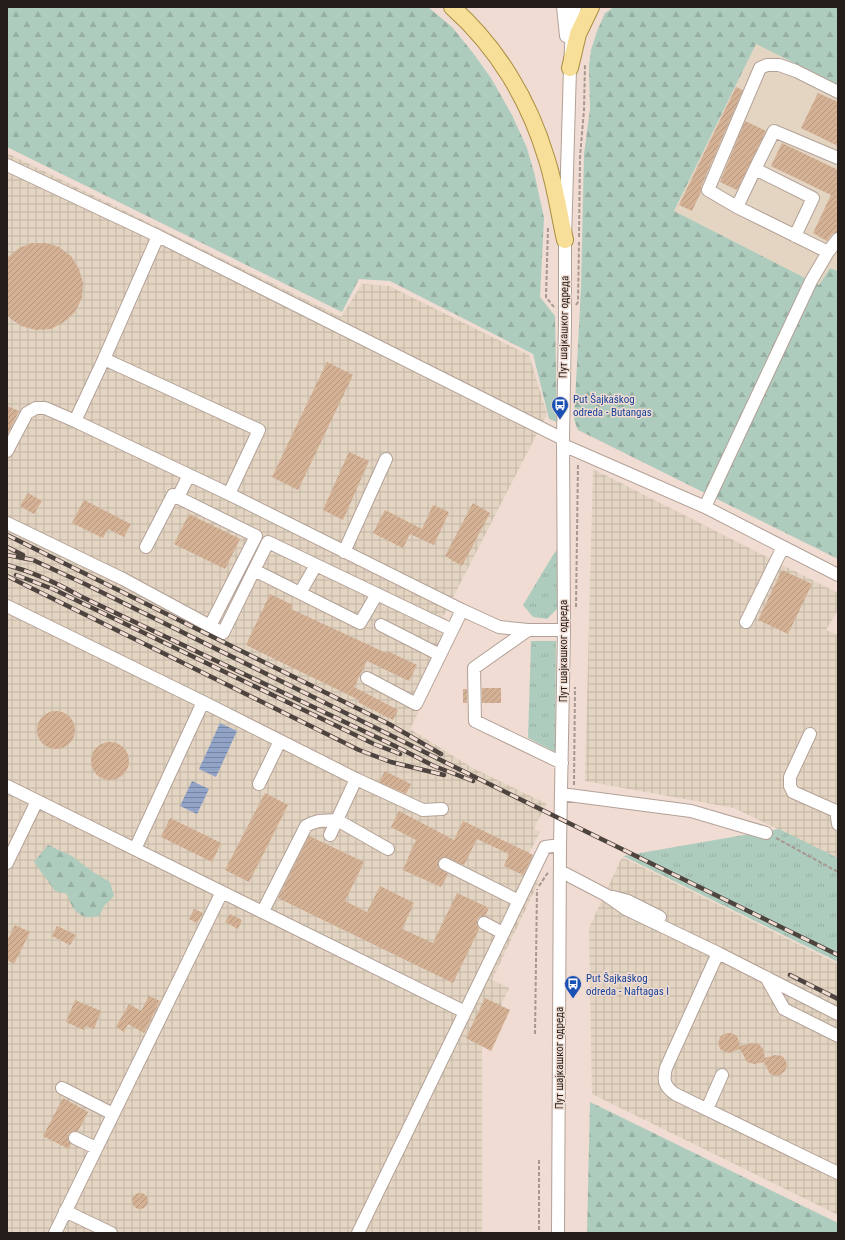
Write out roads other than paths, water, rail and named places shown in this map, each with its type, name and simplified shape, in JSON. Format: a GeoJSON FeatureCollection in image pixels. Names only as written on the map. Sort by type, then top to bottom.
{"type":"FeatureCollection","features":[{"type":"Feature","properties":{"kind":"main road"},"geometry":{"type":"LineString","coordinates":[[452,7],[480,35],[502,63],[519,91],[534,121],[547,159],[565,240]]}},
{"type":"Feature","properties":{"kind":"main road"},"geometry":{"type":"LineString","coordinates":[[570,68],[578,34],[591,7]]}},
{"type":"Feature","properties":{"kind":"street","name":"Пут шајкашког одреда"},"geometry":{"type":"LineString","coordinates":[[563,7],[570,68]]}},
{"type":"Feature","properties":{"kind":"street","name":"Пут шајкашког одреда"},"geometry":{"type":"LineString","coordinates":[[558,1233],[555,871],[560,845],[562,764],[564,630],[563,442],[565,240],[570,68],[574,7]]}},
{"type":"Feature","properties":{"kind":"street"},"geometry":{"type":"LineString","coordinates":[[828,252],[737,207],[708,190],[760,68],[767,65],[779,65],[838,92]]}},
{"type":"Feature","properties":{"kind":"street"},"geometry":{"type":"LineString","coordinates":[[737,207],[774,131],[838,158]]}},
{"type":"Feature","properties":{"kind":"street"},"geometry":{"type":"LineString","coordinates":[[7,165],[158,236],[563,442],[705,507],[838,576]]}},
{"type":"Feature","properties":{"kind":"street"},"geometry":{"type":"LineString","coordinates":[[755,169],[813,198],[794,236]]}},
{"type":"Feature","properties":{"kind":"street"},"geometry":{"type":"LineString","coordinates":[[75,421],[158,236]]}},
{"type":"Feature","properties":{"kind":"street"},"geometry":{"type":"LineString","coordinates":[[705,507],[811,280],[828,252],[838,240]]}},
{"type":"Feature","properties":{"kind":"street"},"geometry":{"type":"LineString","coordinates":[[104,359],[259,430],[229,494]]}},
{"type":"Feature","properties":{"kind":"street"},"geometry":{"type":"LineString","coordinates":[[7,451],[27,413],[36,408],[45,408],[229,494],[344,552],[499,627],[528,630],[564,630]]}},
{"type":"Feature","properties":{"kind":"street"},"geometry":{"type":"LineString","coordinates":[[344,552],[386,459]]}},
{"type":"Feature","properties":{"kind":"street"},"geometry":{"type":"LineString","coordinates":[[178,497],[189,475]]}},
{"type":"Feature","properties":{"kind":"street"},"geometry":{"type":"LineString","coordinates":[[146,547],[173,495],[256,536],[210,626]]}},
{"type":"Feature","properties":{"kind":"street"},"geometry":{"type":"LineString","coordinates":[[7,523],[123,579],[223,632],[268,542],[452,630]]}},
{"type":"Feature","properties":{"kind":"street"},"geometry":{"type":"LineString","coordinates":[[746,622],[783,547]]}},
{"type":"Feature","properties":{"kind":"street"},"geometry":{"type":"LineString","coordinates":[[300,593],[316,564]]}},
{"type":"Feature","properties":{"kind":"street"},"geometry":{"type":"LineString","coordinates":[[254,570],[360,623],[377,594]]}},
{"type":"Feature","properties":{"kind":"street"},"geometry":{"type":"LineString","coordinates":[[7,606],[356,779],[423,810],[442,809]]}},
{"type":"Feature","properties":{"kind":"street"},"geometry":{"type":"LineString","coordinates":[[367,678],[416,704],[462,610]]}},
{"type":"Feature","properties":{"kind":"street"},"geometry":{"type":"LineString","coordinates":[[381,625],[440,655]]}},
{"type":"Feature","properties":{"kind":"street"},"geometry":{"type":"LineString","coordinates":[[528,630],[474,668],[475,721],[562,764]]}},
{"type":"Feature","properties":{"kind":"street"},"geometry":{"type":"LineString","coordinates":[[135,849],[203,702]]}},
{"type":"Feature","properties":{"kind":"street"},"geometry":{"type":"LineString","coordinates":[[810,734],[790,777],[790,786],[793,792],[838,812],[838,824]]}},
{"type":"Feature","properties":{"kind":"street"},"geometry":{"type":"LineString","coordinates":[[259,784],[280,741]]}},
{"type":"Feature","properties":{"kind":"street"},"geometry":{"type":"LineString","coordinates":[[330,835],[356,779]]}},
{"type":"Feature","properties":{"kind":"street"},"geometry":{"type":"LineString","coordinates":[[7,786],[465,1012]]}},
{"type":"Feature","properties":{"kind":"street"},"geometry":{"type":"LineString","coordinates":[[561,794],[691,811],[766,833]]}},
{"type":"Feature","properties":{"kind":"street"},"geometry":{"type":"LineString","coordinates":[[7,863],[37,801]]}},
{"type":"Feature","properties":{"kind":"street"},"geometry":{"type":"LineString","coordinates":[[263,911],[306,826],[312,823],[337,820],[388,849]]}},
{"type":"Feature","properties":{"kind":"street"},"geometry":{"type":"LineString","coordinates":[[358,1233],[545,847],[560,845]]}},
{"type":"Feature","properties":{"kind":"street"},"geometry":{"type":"LineString","coordinates":[[445,864],[519,901]]}},
{"type":"Feature","properties":{"kind":"street"},"geometry":{"type":"LineString","coordinates":[[555,871],[606,895],[628,901],[713,943],[718,953],[838,1014]]}},
{"type":"Feature","properties":{"kind":"street"},"geometry":{"type":"LineString","coordinates":[[55,1233],[222,892]]}},
{"type":"Feature","properties":{"kind":"street"},"geometry":{"type":"LineString","coordinates":[[484,924],[503,933]]}},
{"type":"Feature","properties":{"kind":"street"},"geometry":{"type":"LineString","coordinates":[[718,953],[666,1068],[664,1076],[666,1085],[669,1090],[675,1094],[838,1173]]}},
{"type":"Feature","properties":{"kind":"street"},"geometry":{"type":"LineString","coordinates":[[765,977],[784,1009],[838,1036]]}},
{"type":"Feature","properties":{"kind":"street"},"geometry":{"type":"LineString","coordinates":[[783,986],[796,982]]}},
{"type":"Feature","properties":{"kind":"street"},"geometry":{"type":"LineString","coordinates":[[707,1109],[722,1075]]}},
{"type":"Feature","properties":{"kind":"street"},"geometry":{"type":"LineString","coordinates":[[62,1088],[113,1114]]}},
{"type":"Feature","properties":{"kind":"street"},"geometry":{"type":"LineString","coordinates":[[75,1138],[96,1148]]}},
{"type":"Feature","properties":{"kind":"street"},"geometry":{"type":"LineString","coordinates":[[65,1211],[111,1233]]}},
{"type":"Feature","properties":{"kind":"water"},"geometry":{"type":"Polygon","coordinates":[[[220,723],[237,731],[216,777],[199,769],[220,723]]]}},
{"type":"Feature","properties":{"kind":"water"},"geometry":{"type":"Polygon","coordinates":[[[192,781],[209,789],[197,814],[180,806],[192,781]]]}},
{"type":"Feature","properties":{"kind":"railway"},"geometry":{"type":"LineString","coordinates":[[7,535],[389,724],[441,754]]}},
{"type":"Feature","properties":{"kind":"railway"},"geometry":{"type":"LineString","coordinates":[[7,547],[23,555]]}},
{"type":"Feature","properties":{"kind":"railway"},"geometry":{"type":"LineString","coordinates":[[7,555],[33,560],[85,584],[838,955]]}},
{"type":"Feature","properties":{"kind":"railway"},"geometry":{"type":"LineString","coordinates":[[7,565],[54,582],[80,596],[434,766],[473,781]]}},
{"type":"Feature","properties":{"kind":"railway"},"geometry":{"type":"LineString","coordinates":[[16,575],[53,589],[374,744],[400,754]]}},
{"type":"Feature","properties":{"kind":"railway"},"geometry":{"type":"LineString","coordinates":[[7,576],[359,750],[391,762],[444,775]]}},
{"type":"Feature","properties":{"kind":"railway"},"geometry":{"type":"LineString","coordinates":[[790,975],[838,999]]}},
{"type":"Feature","properties":{"kind":"place","name":"Put Šajkaškog odreda - Butangas"},"geometry":{"type":"Point","coordinates":[560,420]}},
{"type":"Feature","properties":{"kind":"place","name":"Put Šajkaškog odreda - Naftagas I"},"geometry":{"type":"Point","coordinates":[573,999]}}]}
